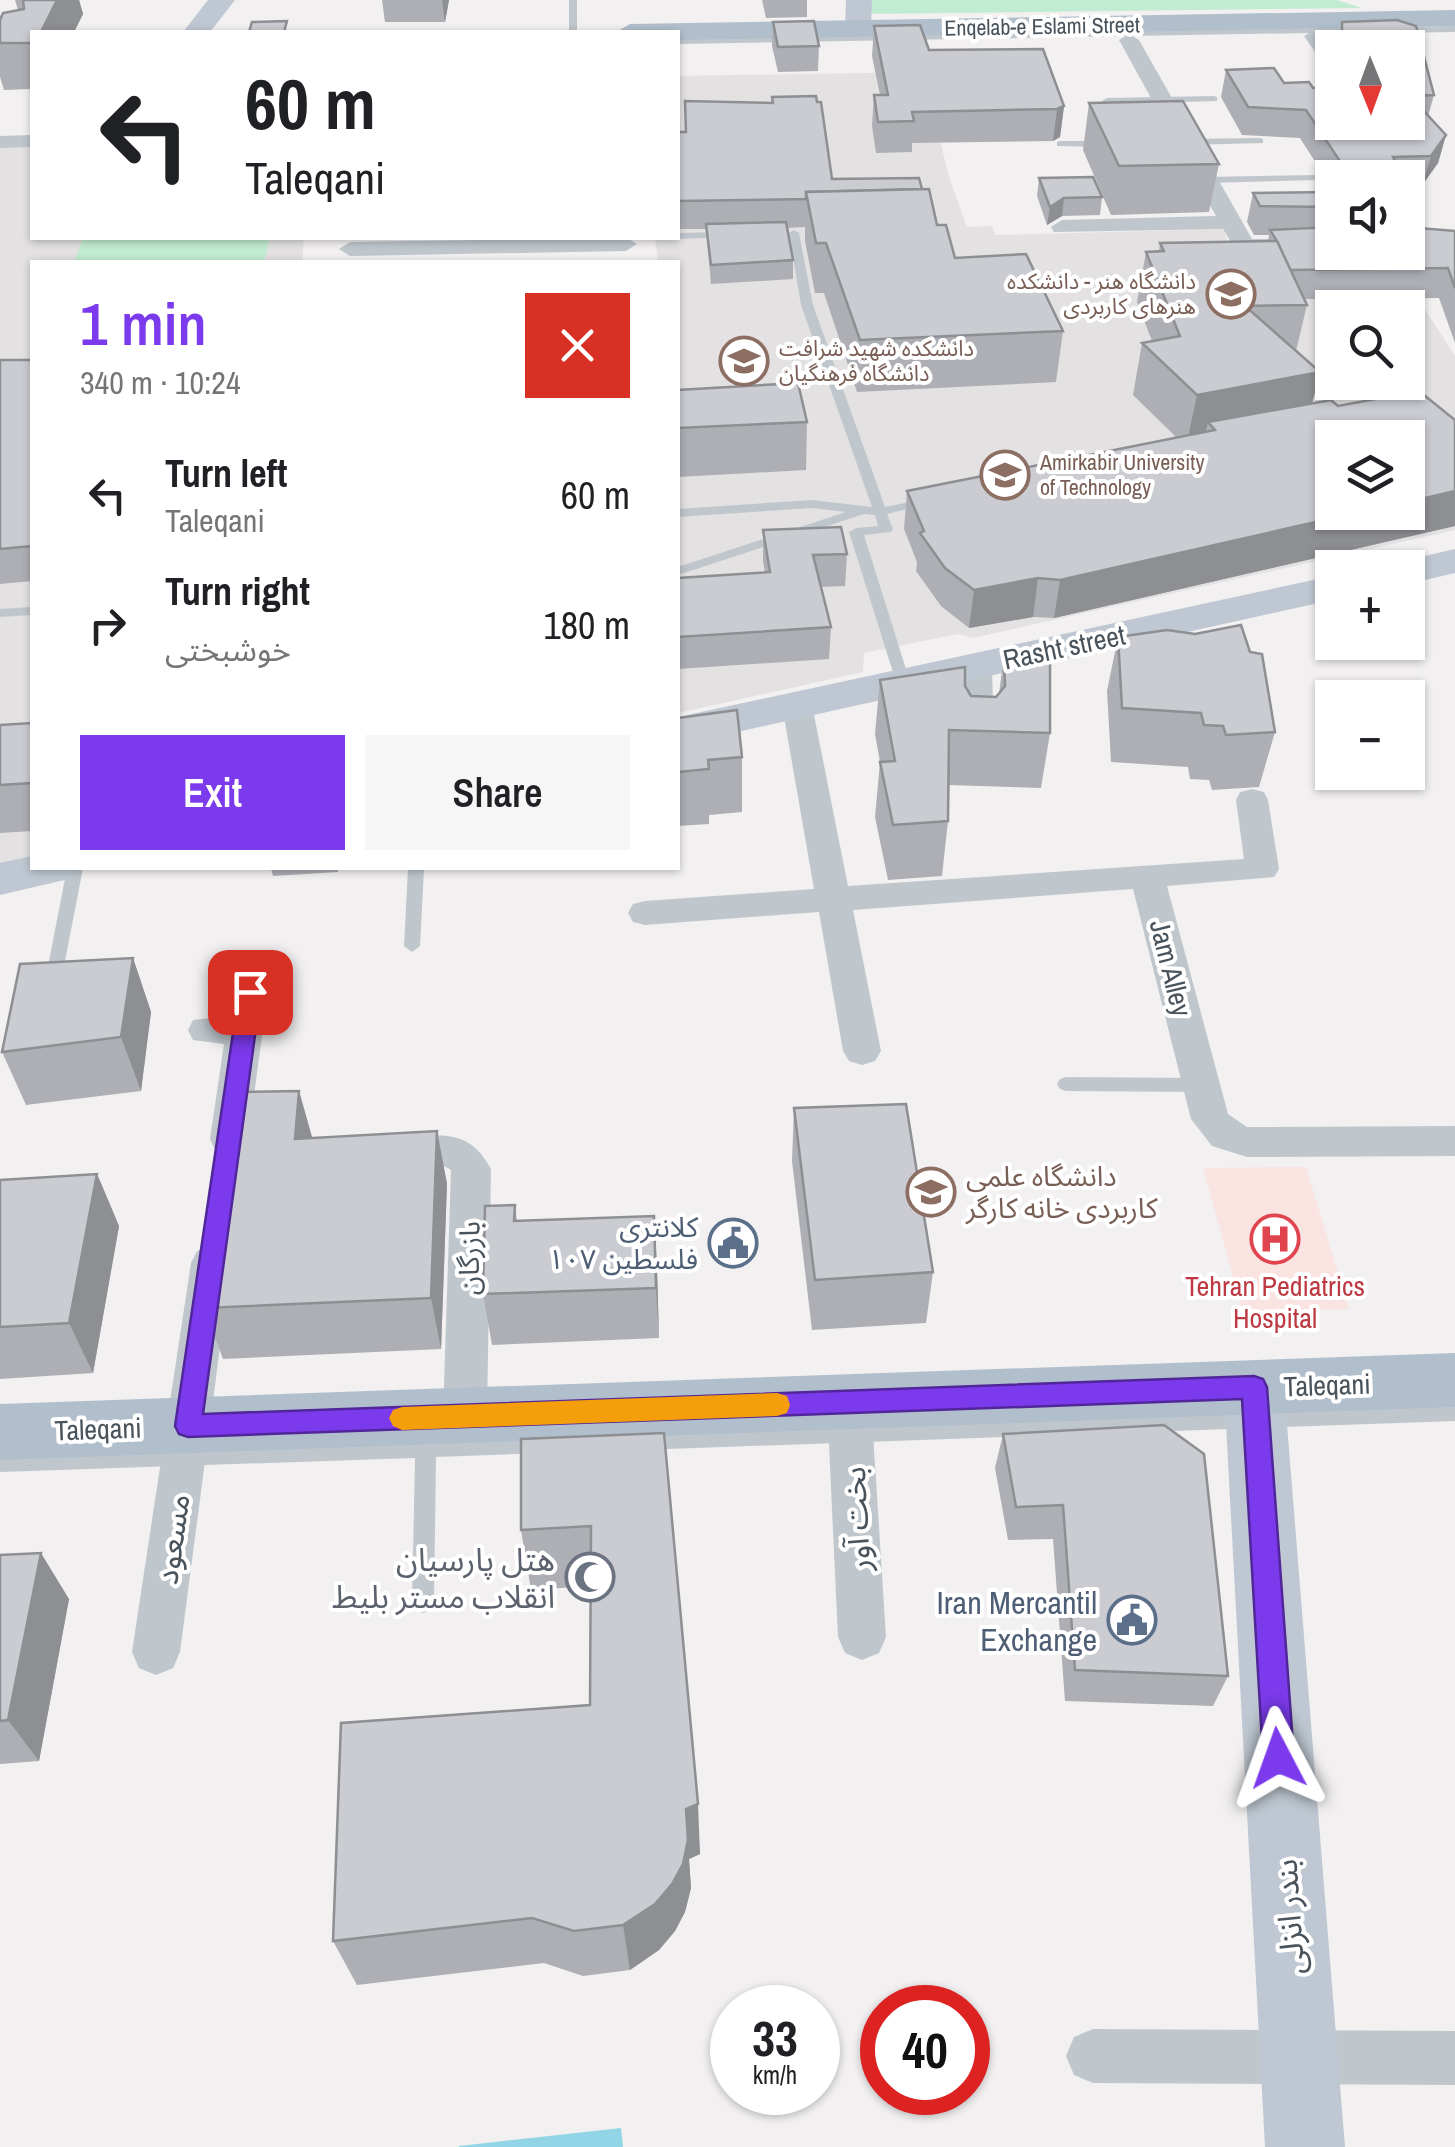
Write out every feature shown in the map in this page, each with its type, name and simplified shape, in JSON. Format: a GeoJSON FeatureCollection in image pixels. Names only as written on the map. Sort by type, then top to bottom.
{"type":"FeatureCollection","features":[{"type":"Feature","properties":{"kind":"main road","name":"Enqelab-e Eslami Street"},"geometry":{"type":"LineString","coordinates":[[680,31],[1448,27]]}},
{"type":"Feature","properties":{"kind":"main road","name":"Enqelab-e Eslami Street"},"geometry":{"type":"LineString","coordinates":[[680,41],[1129,40],[1314,36],[1448,27]]}},
{"type":"Feature","properties":{"kind":"main road","name":"Taleqani"},"geometry":{"type":"LineString","coordinates":[[0,1432],[186,1441],[439,1427],[850,1418],[1255,1403],[1455,1380]]}},
{"type":"Feature","properties":{"kind":"street"},"geometry":{"type":"LineString","coordinates":[[198,30],[222,0]]}},
{"type":"Feature","properties":{"kind":"street"},"geometry":{"type":"LineString","coordinates":[[858,29],[860,0]]}},
{"type":"Feature","properties":{"kind":"street"},"geometry":{"type":"LineString","coordinates":[[1129,40],[1160,100],[1175,142],[1206,180],[1243,244],[1252,248],[1315,247]]}},
{"type":"Feature","properties":{"kind":"street"},"geometry":{"type":"LineString","coordinates":[[0,142],[30,141]]}},
{"type":"Feature","properties":{"kind":"street"},"geometry":{"type":"LineString","coordinates":[[1062,227],[1230,222]]}},
{"type":"Feature","properties":{"kind":"street"},"geometry":{"type":"LineString","coordinates":[[350,249],[626,248]]}},
{"type":"Feature","properties":{"kind":"street"},"geometry":{"type":"LineString","coordinates":[[1425,568],[1455,561]]}},
{"type":"Feature","properties":{"kind":"street","name":"Rasht street"},"geometry":{"type":"LineString","coordinates":[[680,731],[977,666],[1234,628],[1315,595]]}},
{"type":"Feature","properties":{"kind":"street"},"geometry":{"type":"LineString","coordinates":[[977,666],[978,741]]}},
{"type":"Feature","properties":{"kind":"street"},"geometry":{"type":"LineString","coordinates":[[796,705],[862,1051]]}},
{"type":"Feature","properties":{"kind":"street"},"geometry":{"type":"LineString","coordinates":[[645,913],[1262,868],[1252,800]]}},
{"type":"Feature","properties":{"kind":"street"},"geometry":{"type":"LineString","coordinates":[[0,878],[42,870]]}},
{"type":"Feature","properties":{"kind":"street","name":"Jam Alley"},"geometry":{"type":"LineString","coordinates":[[1148,876],[1210,1119],[1234,1140],[1455,1142]]}},
{"type":"Feature","properties":{"kind":"street"},"geometry":{"type":"LineString","coordinates":[[225,1168],[234,1018]]}},
{"type":"Feature","properties":{"kind":"street","name":"بازرگان"},"geometry":{"type":"LineString","coordinates":[[412,1150],[458,1152],[467,1158],[470,1169],[439,1427]]}},
{"type":"Feature","properties":{"kind":"street","name":"مسعود"},"geometry":{"type":"LineString","coordinates":[[156,1652],[216,1228]]}},
{"type":"Feature","properties":{"kind":"street","name":"بندر انزلی"},"geometry":{"type":"LineString","coordinates":[[1255,1403],[1306,2147]]}},
{"type":"Feature","properties":{"kind":"street","name":"بخت آور"},"geometry":{"type":"LineString","coordinates":[[850,1418],[862,1636]]}},
{"type":"Feature","properties":{"kind":"street"},"geometry":{"type":"LineString","coordinates":[[1093,2056],[1455,2058]]}},
{"type":"Feature","properties":{"kind":"lane"},"geometry":{"type":"LineString","coordinates":[[573,0],[573,30]]}},
{"type":"Feature","properties":{"kind":"lane"},"geometry":{"type":"LineString","coordinates":[[680,41],[1448,27]]}},
{"type":"Feature","properties":{"kind":"lane"},"geometry":{"type":"LineString","coordinates":[[1107,101],[1214,99]]}},
{"type":"Feature","properties":{"kind":"lane"},"geometry":{"type":"LineString","coordinates":[[1175,142],[1260,141]]}},
{"type":"Feature","properties":{"kind":"lane"},"geometry":{"type":"LineString","coordinates":[[1060,144],[1113,143]]}},
{"type":"Feature","properties":{"kind":"lane"},"geometry":{"type":"LineString","coordinates":[[1206,180],[1315,178]]}},
{"type":"Feature","properties":{"kind":"lane"},"geometry":{"type":"LineString","coordinates":[[794,233],[807,305],[872,511],[886,529],[856,532],[903,682]]}},
{"type":"Feature","properties":{"kind":"lane"},"geometry":{"type":"LineString","coordinates":[[774,234],[812,233]]}},
{"type":"Feature","properties":{"kind":"lane"},"geometry":{"type":"LineString","coordinates":[[680,236],[736,234]]}},
{"type":"Feature","properties":{"kind":"lane"},"geometry":{"type":"LineString","coordinates":[[680,570],[872,511],[937,501]]}},
{"type":"Feature","properties":{"kind":"lane"},"geometry":{"type":"LineString","coordinates":[[680,513],[812,504],[872,511]]}},
{"type":"Feature","properties":{"kind":"lane"},"geometry":{"type":"LineString","coordinates":[[0,613],[30,611]]}},
{"type":"Feature","properties":{"kind":"lane"},"geometry":{"type":"LineString","coordinates":[[48,1007],[75,870]]}},
{"type":"Feature","properties":{"kind":"lane"},"geometry":{"type":"LineString","coordinates":[[412,946],[416,870]]}},
{"type":"Feature","properties":{"kind":"lane"},"geometry":{"type":"LineString","coordinates":[[1066,1084],[1201,1085]]}},
{"type":"Feature","properties":{"kind":"lane"},"geometry":{"type":"LineString","coordinates":[[1255,1403],[1455,1412]]}},
{"type":"Feature","properties":{"kind":"lane"},"geometry":{"type":"LineString","coordinates":[[619,1442],[850,1418]]}},
{"type":"Feature","properties":{"kind":"lane"},"geometry":{"type":"LineString","coordinates":[[423,1603],[439,1427],[561,1444]]}},
{"type":"Feature","properties":{"kind":"lane"},"geometry":{"type":"LineString","coordinates":[[0,1463],[186,1441]]}},
{"type":"Feature","properties":{"kind":"shaded area","name":"Amirkabir University of Technology"},"geometry":{"type":"Polygon","coordinates":[[[923,72],[949,177],[967,227],[992,226],[995,235],[1223,229],[1240,272],[1400,270],[1413,290],[1315,290],[1315,400],[1425,400],[1425,309],[1455,356],[1455,530],[1366,550],[1315,550],[1315,561],[973,638],[958,634],[864,653],[863,672],[680,713],[680,260],[658,260],[655,240],[680,240],[680,76],[923,72]]]}},
{"type":"Feature","properties":{"kind":"shaded area"},"geometry":{"type":"Polygon","coordinates":[[[0,147],[30,147],[30,240],[304,240],[302,260],[30,260],[30,858],[0,865],[0,147]]]}},
{"type":"Feature","properties":{"kind":"shaded area","name":"Tehran Pediatrics Hospital"},"geometry":{"type":"Polygon","coordinates":[[[1306,1167],[1349,1309],[1243,1312],[1203,1168],[1306,1167]]]}},
{"type":"Feature","properties":{"kind":"green space"},"geometry":{"type":"Polygon","coordinates":[[[870,0],[1337,0],[1362,8],[868,14],[870,0]]]}},
{"type":"Feature","properties":{"kind":"green space"},"geometry":{"type":"Polygon","coordinates":[[[82,240],[270,240],[264,260],[75,260],[82,240]]]}},
{"type":"Feature","properties":{"kind":"water"},"geometry":{"type":"Polygon","coordinates":[[[621,2128],[623,2147],[459,2147],[459,2146],[621,2128]]]}},
{"type":"Feature","properties":{"kind":"building"},"geometry":{"type":"Polygon","coordinates":[[[23,0],[57,0],[42,30],[30,30],[30,43],[0,43],[3,13],[24,9],[23,0]]]}},
{"type":"Feature","properties":{"kind":"building"},"geometry":{"type":"Polygon","coordinates":[[[1397,20],[1416,26],[1417,30],[1342,30],[1342,22],[1397,20]]]}},
{"type":"Feature","properties":{"kind":"building"},"geometry":{"type":"Polygon","coordinates":[[[287,21],[285,30],[250,30],[252,22],[287,21]]]}},
{"type":"Feature","properties":{"kind":"building"},"geometry":{"type":"Polygon","coordinates":[[[814,21],[819,46],[778,47],[773,22],[814,21]]]}},
{"type":"Feature","properties":{"kind":"building"},"geometry":{"type":"Polygon","coordinates":[[[920,25],[929,50],[1043,49],[1064,106],[912,112],[914,121],[878,122],[874,95],[888,95],[874,26],[920,25]]]}},
{"type":"Feature","properties":{"kind":"building"},"geometry":{"type":"Polygon","coordinates":[[[1425,60],[1434,95],[1425,95],[1425,60]]]}},
{"type":"Feature","properties":{"kind":"building"},"geometry":{"type":"Polygon","coordinates":[[[1274,68],[1284,83],[1309,82],[1313,88],[1315,124],[1306,110],[1248,107],[1226,70],[1274,68]]]}},
{"type":"Feature","properties":{"kind":"building"},"geometry":{"type":"Polygon","coordinates":[[[816,96],[817,102],[821,102],[832,179],[919,178],[922,189],[806,192],[806,199],[680,201],[680,132],[686,132],[685,101],[773,103],[772,97],[816,96]]]}},
{"type":"Feature","properties":{"kind":"building"},"geometry":{"type":"Polygon","coordinates":[[[1183,101],[1219,164],[1119,166],[1089,103],[1183,101]]]}},
{"type":"Feature","properties":{"kind":"building"},"geometry":{"type":"Polygon","coordinates":[[[1425,112],[1446,135],[1431,156],[1339,160],[1326,140],[1425,140],[1425,112]]]}},
{"type":"Feature","properties":{"kind":"building"},"geometry":{"type":"Polygon","coordinates":[[[1093,177],[1102,197],[1064,198],[1050,207],[1039,178],[1093,177]]]}},
{"type":"Feature","properties":{"kind":"building"},"geometry":{"type":"Polygon","coordinates":[[[929,189],[937,225],[946,225],[955,258],[1026,254],[1063,331],[860,340],[826,243],[816,243],[806,192],[929,189]]]}},
{"type":"Feature","properties":{"kind":"building"},"geometry":{"type":"Polygon","coordinates":[[[1315,192],[1315,207],[1260,206],[1253,193],[1315,192]]]}},
{"type":"Feature","properties":{"kind":"building"},"geometry":{"type":"Polygon","coordinates":[[[786,222],[793,260],[711,265],[706,224],[786,222]]]}},
{"type":"Feature","properties":{"kind":"building"},"geometry":{"type":"Polygon","coordinates":[[[1315,228],[1315,270],[1290,270],[1270,230],[1315,228]]]}},
{"type":"Feature","properties":{"kind":"building"},"geometry":{"type":"Polygon","coordinates":[[[1425,228],[1455,231],[1455,288],[1448,268],[1425,268],[1425,228]]]}},
{"type":"Feature","properties":{"kind":"building"},"geometry":{"type":"Polygon","coordinates":[[[1277,241],[1307,305],[1245,306],[1315,368],[1315,373],[1197,395],[1142,343],[1180,336],[1146,252],[1164,251],[1160,243],[1277,241]]]}},
{"type":"Feature","properties":{"kind":"building"},"geometry":{"type":"Polygon","coordinates":[[[0,360],[30,360],[30,546],[0,549],[0,360]]]}},
{"type":"Feature","properties":{"kind":"building"},"geometry":{"type":"Polygon","coordinates":[[[798,383],[807,422],[680,428],[680,390],[798,383]]]}},
{"type":"Feature","properties":{"kind":"building"},"geometry":{"type":"Polygon","coordinates":[[[1425,396],[1455,420],[1455,491],[1425,498],[1425,420],[1315,420],[1315,522],[1060,580],[1038,578],[974,590],[945,568],[920,533],[924,531],[907,491],[1215,430],[1208,422],[1331,400],[1338,406],[1370,400],[1425,400],[1425,396]]]}},
{"type":"Feature","properties":{"kind":"building"},"geometry":{"type":"Polygon","coordinates":[[[841,527],[847,554],[813,555],[831,627],[680,637],[680,578],[770,572],[763,530],[841,527]]]}},
{"type":"Feature","properties":{"kind":"building"},"geometry":{"type":"Polygon","coordinates":[[[1241,625],[1250,652],[1262,654],[1275,732],[1226,735],[1223,726],[1204,725],[1201,713],[1122,708],[1118,637],[1167,630],[1195,634],[1241,625]]]}},
{"type":"Feature","properties":{"kind":"building"},"geometry":{"type":"Polygon","coordinates":[[[1004,655],[1050,657],[1050,733],[949,730],[948,821],[893,825],[880,762],[895,761],[880,680],[965,667],[965,686],[971,696],[996,697],[1005,686],[1004,655]]]}},
{"type":"Feature","properties":{"kind":"building"},"geometry":{"type":"Polygon","coordinates":[[[737,710],[742,757],[708,760],[709,769],[680,772],[680,718],[737,710]]]}},
{"type":"Feature","properties":{"kind":"building"},"geometry":{"type":"Polygon","coordinates":[[[30,723],[30,783],[0,785],[0,725],[30,723]]]}},
{"type":"Feature","properties":{"kind":"building"},"geometry":{"type":"Polygon","coordinates":[[[133,958],[121,1037],[2,1052],[20,964],[133,958]]]}},
{"type":"Feature","properties":{"kind":"building"},"geometry":{"type":"Polygon","coordinates":[[[299,1091],[295,1139],[437,1131],[431,1298],[204,1308],[235,1092],[299,1091]]]}},
{"type":"Feature","properties":{"kind":"building"},"geometry":{"type":"Polygon","coordinates":[[[906,1104],[933,1272],[815,1280],[794,1108],[906,1104]]]}},
{"type":"Feature","properties":{"kind":"building"},"geometry":{"type":"Polygon","coordinates":[[[97,1174],[69,1323],[0,1327],[0,1180],[97,1174]]]}},
{"type":"Feature","properties":{"kind":"building"},"geometry":{"type":"Polygon","coordinates":[[[515,1205],[514,1221],[654,1216],[656,1288],[483,1294],[485,1206],[515,1205]]]}},
{"type":"Feature","properties":{"kind":"building","name":"Iran Mercantil Exchange"},"geometry":{"type":"Polygon","coordinates":[[[1164,1425],[1204,1454],[1228,1676],[1075,1670],[1063,1505],[1016,1507],[1003,1434],[1164,1425]]]}},
{"type":"Feature","properties":{"kind":"building"},"geometry":{"type":"Polygon","coordinates":[[[664,1433],[698,1804],[686,1809],[688,1840],[683,1864],[672,1884],[655,1904],[623,1925],[574,1931],[532,1918],[333,1941],[341,1723],[590,1705],[591,1526],[521,1530],[521,1439],[664,1433]]]}},
{"type":"Feature","properties":{"kind":"building"},"geometry":{"type":"Polygon","coordinates":[[[41,1553],[8,1720],[0,1721],[0,1555],[41,1553]]]}},
{"type":"Feature","properties":{"kind":"slow traffic"},"geometry":{"type":"LineString","coordinates":[[402,1418],[777,1405]]}},
{"type":"Feature","properties":{"kind":"place","name":"دانشگاه هنر - دانشکده هنرهای کاربردی"},"geometry":{"type":"Point","coordinates":[1231,294]}},
{"type":"Feature","properties":{"kind":"place","name":"دانشکده شهید شرافت دانشگاه فرهنگیان"},"geometry":{"type":"Point","coordinates":[744,361]}},
{"type":"Feature","properties":{"kind":"place","name":"Amirkabir University of Technology"},"geometry":{"type":"Point","coordinates":[1005,475]}},
{"type":"Feature","properties":{"kind":"place","name":"دانشگاه علمی کاربردی خانه کارگر"},"geometry":{"type":"Point","coordinates":[931,1192]}},
{"type":"Feature","properties":{"kind":"place","name":"Tehran Pediatrics Hospital"},"geometry":{"type":"Point","coordinates":[1275,1239]}},
{"type":"Feature","properties":{"kind":"place","name":"کلانتری ۱۰۷ فلسطین"},"geometry":{"type":"Point","coordinates":[733,1243]}},
{"type":"Feature","properties":{"kind":"place","name":"هتل پارسیان انقلاب مستر بلیط"},"geometry":{"type":"Point","coordinates":[590,1577]}},
{"type":"Feature","properties":{"kind":"place","name":"Iran Mercantil Exchange"},"geometry":{"type":"Point","coordinates":[1132,1620]}},
{"type":"Feature","properties":{"kind":"route"},"geometry":{"type":"LineString","coordinates":[[250,992],[188,1426],[1254,1387],[1278,1758]]}}]}
